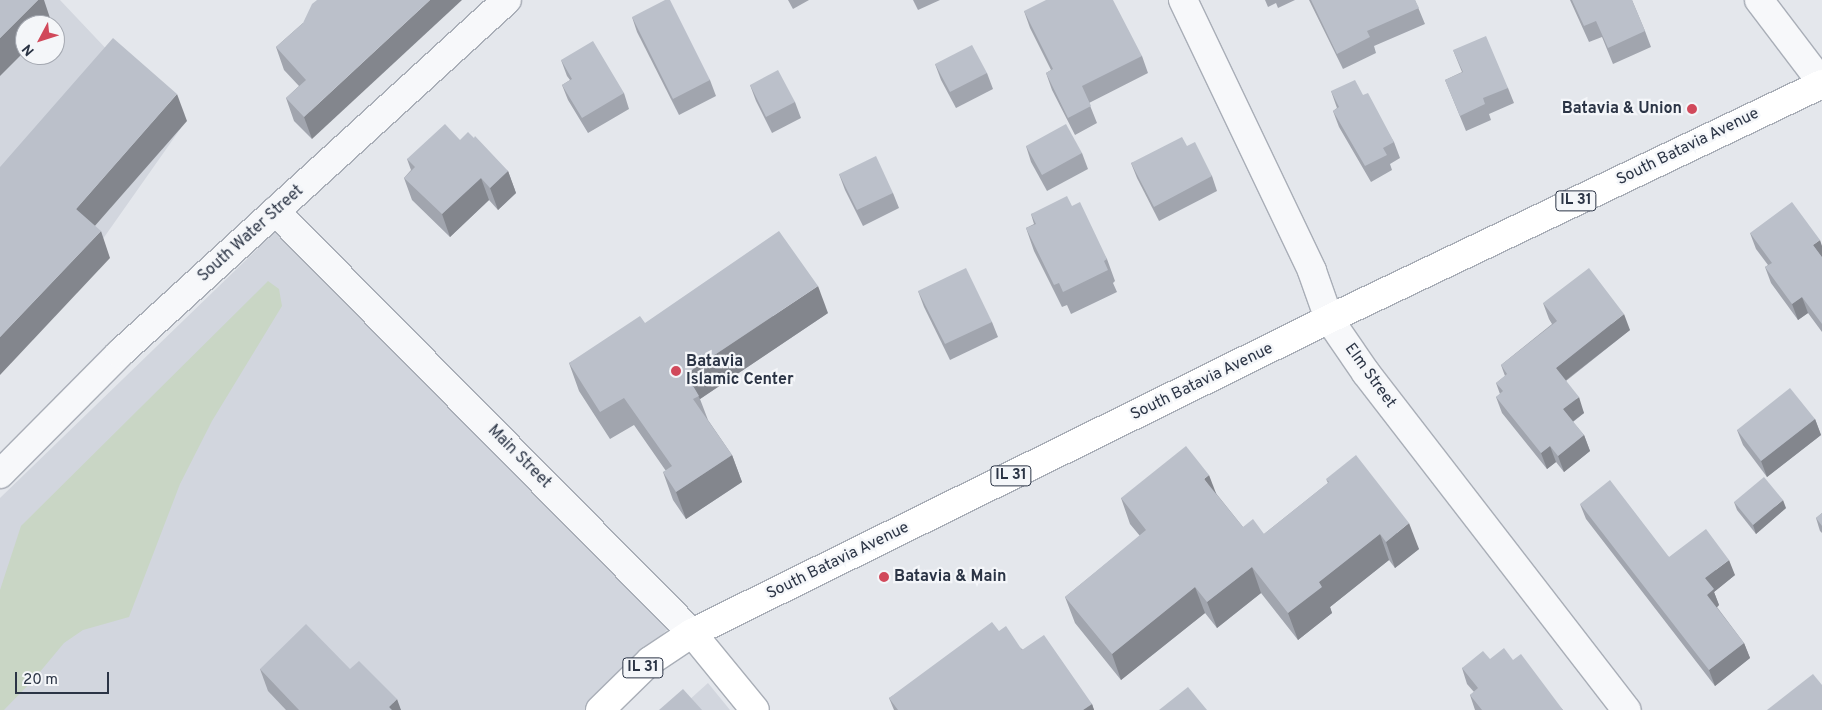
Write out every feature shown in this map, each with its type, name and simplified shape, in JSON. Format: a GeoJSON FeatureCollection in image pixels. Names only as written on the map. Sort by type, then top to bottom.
{"type":"FeatureCollection","features":[{"type":"Feature","properties":{"kind":"main road","name":"South Batavia Avenue"},"geometry":{"type":"LineString","coordinates":[[600,710],[650,661],[692,633],[1329,319],[1822,83]]}},
{"type":"Feature","properties":{"kind":"main road","name":"Main Street"},"geometry":{"type":"LineString","coordinates":[[692,633],[755,710]]}},
{"type":"Feature","properties":{"kind":"street","name":"South Water Street"},"geometry":{"type":"LineString","coordinates":[[0,474],[119,354],[507,0]]}},
{"type":"Feature","properties":{"kind":"street","name":"Elm Street"},"geometry":{"type":"LineString","coordinates":[[1183,0],[1312,271],[1329,319],[1366,374],[1626,710]]}},
{"type":"Feature","properties":{"kind":"street"},"geometry":{"type":"LineString","coordinates":[[1759,0],[1822,83]]}},
{"type":"Feature","properties":{"kind":"street","name":"Main Street"},"geometry":{"type":"LineString","coordinates":[[275,211],[692,633]]}},
{"type":"Feature","properties":{"kind":"shaded area"},"geometry":{"type":"Polygon","coordinates":[[[0,0],[60,0],[181,128],[93,253],[0,371],[0,0]]]}},
{"type":"Feature","properties":{"kind":"shaded area"},"geometry":{"type":"Polygon","coordinates":[[[278,229],[673,624],[585,710],[0,710],[0,498],[278,229]]]}},
{"type":"Feature","properties":{"kind":"shaded area"},"geometry":{"type":"Polygon","coordinates":[[[708,683],[730,710],[678,710],[708,683]]]}},
{"type":"Feature","properties":{"kind":"green space"},"geometry":{"type":"Polygon","coordinates":[[[268,281],[279,289],[282,306],[212,421],[180,484],[129,617],[83,630],[64,643],[34,679],[4,710],[0,710],[0,590],[21,526],[268,281]]]}},
{"type":"Feature","properties":{"kind":"building"},"geometry":{"type":"Polygon","coordinates":[[[0,0],[38,0],[23,15],[15,15],[15,23],[0,38],[0,0]]]}},
{"type":"Feature","properties":{"kind":"building"},"geometry":{"type":"Polygon","coordinates":[[[317,0],[430,0],[304,117],[286,98],[306,80],[276,47],[303,23],[312,4],[317,0]]]}},
{"type":"Feature","properties":{"kind":"building"},"geometry":{"type":"Polygon","coordinates":[[[665,0],[670,0],[710,80],[673,99],[632,17],[665,0]]]}},
{"type":"Feature","properties":{"kind":"building"},"geometry":{"type":"Polygon","coordinates":[[[1046,0],[1113,0],[1142,56],[1082,86],[1091,106],[1068,118],[1046,73],[1053,69],[1024,11],[1046,0]]]}},
{"type":"Feature","properties":{"kind":"building"},"geometry":{"type":"Polygon","coordinates":[[[1311,0],[1415,0],[1419,8],[1367,31],[1370,37],[1337,54],[1311,0]]]}},
{"type":"Feature","properties":{"kind":"building"},"geometry":{"type":"Polygon","coordinates":[[[1572,0],[1632,0],[1645,31],[1608,48],[1596,21],[1584,26],[1572,0]]]}},
{"type":"Feature","properties":{"kind":"building"},"geometry":{"type":"Polygon","coordinates":[[[1486,36],[1508,88],[1483,98],[1485,104],[1460,116],[1445,80],[1463,72],[1453,50],[1486,36]]]}},
{"type":"Feature","properties":{"kind":"building"},"geometry":{"type":"Polygon","coordinates":[[[113,38],[177,94],[76,209],[101,231],[0,337],[0,167],[113,38]]]}},
{"type":"Feature","properties":{"kind":"building"},"geometry":{"type":"Polygon","coordinates":[[[593,41],[624,93],[582,118],[562,85],[572,79],[561,60],[593,41]]]}},
{"type":"Feature","properties":{"kind":"building"},"geometry":{"type":"Polygon","coordinates":[[[972,45],[987,73],[950,92],[935,64],[972,45]]]}},
{"type":"Feature","properties":{"kind":"building"},"geometry":{"type":"Polygon","coordinates":[[[778,70],[795,102],[766,117],[750,85],[778,70]]]}},
{"type":"Feature","properties":{"kind":"building"},"geometry":{"type":"Polygon","coordinates":[[[1355,80],[1363,95],[1368,93],[1394,142],[1383,148],[1387,155],[1365,166],[1333,111],[1339,107],[1331,91],[1355,80]]]}},
{"type":"Feature","properties":{"kind":"building"},"geometry":{"type":"Polygon","coordinates":[[[445,124],[460,140],[468,132],[474,138],[475,136],[508,171],[490,188],[481,178],[442,214],[404,178],[415,167],[407,159],[445,124]]]}},
{"type":"Feature","properties":{"kind":"building"},"geometry":{"type":"Polygon","coordinates":[[[1066,124],[1082,153],[1042,175],[1026,146],[1066,124]]]}},
{"type":"Feature","properties":{"kind":"building"},"geometry":{"type":"Polygon","coordinates":[[[1182,137],[1187,146],[1195,142],[1212,176],[1154,207],[1131,163],[1182,137]]]}},
{"type":"Feature","properties":{"kind":"building"},"geometry":{"type":"Polygon","coordinates":[[[876,156],[893,193],[857,210],[839,174],[876,156]]]}},
{"type":"Feature","properties":{"kind":"building"},"geometry":{"type":"Polygon","coordinates":[[[1067,196],[1072,206],[1080,202],[1107,259],[1104,261],[1108,270],[1063,292],[1059,283],[1054,285],[1026,228],[1036,224],[1031,214],[1067,196]]]}},
{"type":"Feature","properties":{"kind":"building"},"geometry":{"type":"Polygon","coordinates":[[[1792,202],[1820,240],[1813,245],[1822,257],[1822,324],[1802,297],[1792,304],[1765,267],[1772,263],[1750,233],[1792,202]]]}},
{"type":"Feature","properties":{"kind":"building","name":"Batavia Islamic Center"},"geometry":{"type":"Polygon","coordinates":[[[779,231],[818,286],[686,374],[699,396],[693,399],[732,455],[676,492],[663,472],[672,466],[624,398],[600,412],[569,363],[640,316],[645,323],[779,231]]]}},
{"type":"Feature","properties":{"kind":"building"},"geometry":{"type":"Polygon","coordinates":[[[966,268],[992,322],[945,344],[918,291],[966,268]]]}},
{"type":"Feature","properties":{"kind":"building"},"geometry":{"type":"Polygon","coordinates":[[[1589,268],[1624,314],[1556,368],[1579,397],[1563,409],[1584,435],[1558,456],[1550,446],[1541,453],[1496,397],[1503,391],[1496,383],[1507,374],[1501,365],[1557,321],[1543,303],[1589,268]]]}},
{"type":"Feature","properties":{"kind":"building"},"geometry":{"type":"Polygon","coordinates":[[[1790,388],[1815,419],[1761,461],[1737,430],[1790,388]]]}},
{"type":"Feature","properties":{"kind":"building"},"geometry":{"type":"Polygon","coordinates":[[[1186,446],[1209,475],[1204,479],[1243,527],[1253,519],[1264,534],[1329,482],[1326,479],[1356,455],[1409,523],[1386,542],[1380,534],[1319,582],[1322,587],[1288,613],[1252,567],[1207,602],[1195,587],[1112,654],[1065,597],[1146,530],[1121,498],[1186,446]]]}},
{"type":"Feature","properties":{"kind":"building"},"geometry":{"type":"Polygon","coordinates":[[[1764,477],[1783,500],[1753,525],[1734,502],[1764,477]]]}},
{"type":"Feature","properties":{"kind":"building"},"geometry":{"type":"Polygon","coordinates":[[[1610,480],[1669,557],[1706,529],[1729,560],[1705,578],[1714,589],[1707,595],[1744,643],[1709,670],[1580,504],[1610,480]]]}},
{"type":"Feature","properties":{"kind":"building"},"geometry":{"type":"Polygon","coordinates":[[[1822,513],[1822,526],[1816,518],[1822,513]]]}},
{"type":"Feature","properties":{"kind":"building"},"geometry":{"type":"Polygon","coordinates":[[[992,622],[999,631],[1006,626],[1022,650],[1044,635],[1092,704],[1083,710],[898,710],[889,698],[992,622]]]}},
{"type":"Feature","properties":{"kind":"building"},"geometry":{"type":"Polygon","coordinates":[[[306,624],[350,669],[359,661],[397,699],[389,707],[392,710],[299,710],[260,669],[306,624]]]}},
{"type":"Feature","properties":{"kind":"building"},"geometry":{"type":"Polygon","coordinates":[[[1504,648],[1513,660],[1521,654],[1563,710],[1482,710],[1470,695],[1478,688],[1462,668],[1483,651],[1490,659],[1504,648]]]}},
{"type":"Feature","properties":{"kind":"building"},"geometry":{"type":"Polygon","coordinates":[[[1813,674],[1822,685],[1822,710],[1767,710],[1813,674]]]}},
{"type":"Feature","properties":{"kind":"building"},"geometry":{"type":"Polygon","coordinates":[[[1188,687],[1207,710],[1159,710],[1188,687]]]}},
{"type":"Feature","properties":{"kind":"building"},"geometry":{"type":"Polygon","coordinates":[[[683,689],[702,710],[659,710],[683,689]]]}},
{"type":"Feature","properties":{"kind":"place","name":"Batavia & Union"},"geometry":{"type":"Point","coordinates":[1692,109]}},
{"type":"Feature","properties":{"kind":"place","name":"Batavia Islamic Center"},"geometry":{"type":"Point","coordinates":[676,371]}},
{"type":"Feature","properties":{"kind":"place","name":"Batavia & Main"},"geometry":{"type":"Point","coordinates":[884,577]}}]}
